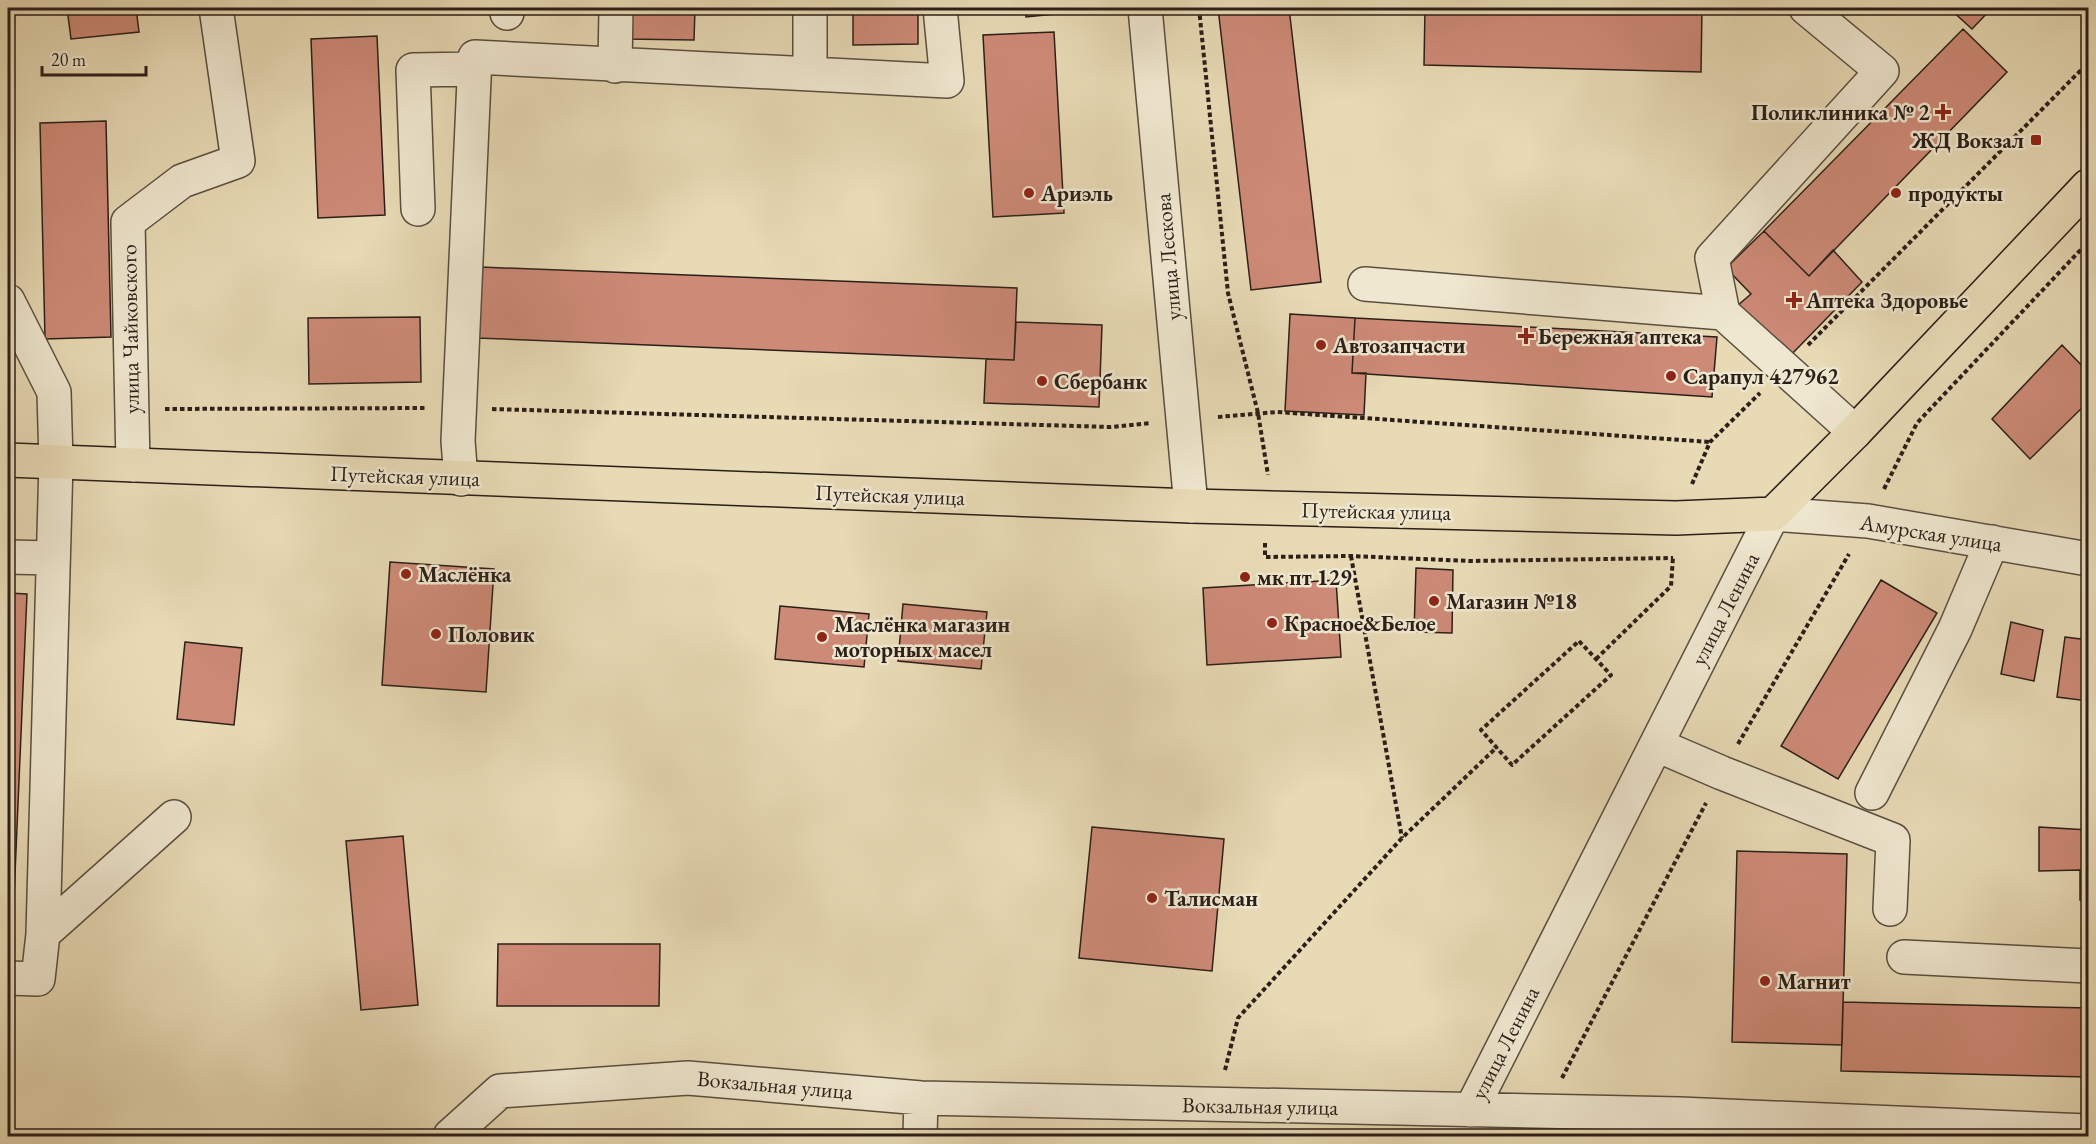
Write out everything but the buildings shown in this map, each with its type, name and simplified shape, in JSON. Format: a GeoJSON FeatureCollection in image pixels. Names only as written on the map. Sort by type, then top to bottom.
{"type":"FeatureCollection","features":[{"type":"Feature","properties":{"kind":"main road","name":"улица Ленина"},"geometry":{"type":"LineString","coordinates":[[1773,514],[1855,432],[2088,186]]}},
{"type":"Feature","properties":{"kind":"main road","name":"Путейская улица"},"geometry":{"type":"LineString","coordinates":[[8,460],[1191,506],[1676,518],[1773,514]]}},
{"type":"Feature","properties":{"kind":"street","name":"улица Чайковского"},"geometry":{"type":"LineString","coordinates":[[133,465],[128,222],[182,182],[238,161],[216,8]]}},
{"type":"Feature","properties":{"kind":"street"},"geometry":{"type":"LineString","coordinates":[[615,66],[616,8]]}},
{"type":"Feature","properties":{"kind":"street"},"geometry":{"type":"LineString","coordinates":[[810,8],[810,73]]}},
{"type":"Feature","properties":{"kind":"street"},"geometry":{"type":"LineString","coordinates":[[461,479],[458,441],[459,408],[475,57],[615,66],[810,73],[947,81],[939,8]]}},
{"type":"Feature","properties":{"kind":"street","name":"улица Лескова"},"geometry":{"type":"LineString","coordinates":[[1145,8],[1191,506]]}},
{"type":"Feature","properties":{"kind":"street"},"geometry":{"type":"LineString","coordinates":[[1723,314],[1712,258],[1882,71],[1806,8]]}},
{"type":"Feature","properties":{"kind":"street"},"geometry":{"type":"LineString","coordinates":[[418,209],[413,70],[474,69]]}},
{"type":"Feature","properties":{"kind":"street"},"geometry":{"type":"LineString","coordinates":[[1365,284],[1723,314],[1785,367],[1855,432]]}},
{"type":"Feature","properties":{"kind":"street"},"geometry":{"type":"LineString","coordinates":[[8,301],[54,392],[56,462],[43,934],[38,979],[8,978]]}},
{"type":"Feature","properties":{"kind":"street","name":"Амурская улица"},"geometry":{"type":"LineString","coordinates":[[1773,514],[1868,521],[2088,559]]}},
{"type":"Feature","properties":{"kind":"street","name":"улица Ленина"},"geometry":{"type":"LineString","coordinates":[[1471,1110],[1773,514]]}},
{"type":"Feature","properties":{"kind":"street"},"geometry":{"type":"LineString","coordinates":[[1872,793],[1955,629],[1992,542]]}},
{"type":"Feature","properties":{"kind":"street"},"geometry":{"type":"LineString","coordinates":[[8,557],[53,558]]}},
{"type":"Feature","properties":{"kind":"street"},"geometry":{"type":"LineString","coordinates":[[1657,745],[1893,840],[1890,909]]}},
{"type":"Feature","properties":{"kind":"street"},"geometry":{"type":"LineString","coordinates":[[43,934],[174,816]]}},
{"type":"Feature","properties":{"kind":"street"},"geometry":{"type":"LineString","coordinates":[[1904,957],[2088,966]]}},
{"type":"Feature","properties":{"kind":"street","name":"Вокзальная улица"},"geometry":{"type":"LineString","coordinates":[[450,1137],[500,1091],[688,1078],[921,1098],[1544,1112],[1955,1131],[2088,1131]]}},
{"type":"Feature","properties":{"kind":"street"},"geometry":{"type":"LineString","coordinates":[[920,1137],[921,1098]]}},
{"type":"Feature","properties":{"kind":"path"},"geometry":{"type":"LineString","coordinates":[[1199,8],[1228,293],[1258,413],[1268,465],[1265,557],[1351,556],[1471,561],[1673,558]]}},
{"type":"Feature","properties":{"kind":"path"},"geometry":{"type":"LineString","coordinates":[[1596,659],[1671,586],[1676,518],[1710,442],[2088,63]]}},
{"type":"Feature","properties":{"kind":"path"},"geometry":{"type":"LineString","coordinates":[[1544,1112],[1722,773],[1868,521],[1917,423],[2088,242]]}},
{"type":"Feature","properties":{"kind":"path"},"geometry":{"type":"LineString","coordinates":[[132,409],[459,408],[1111,427],[1277,412],[1710,442]]}},
{"type":"Feature","properties":{"kind":"path"},"geometry":{"type":"LineString","coordinates":[[1351,556],[1402,838]]}},
{"type":"Feature","properties":{"kind":"path"},"geometry":{"type":"LineString","coordinates":[[1579,641],[1596,659],[1611,675],[1512,765],[1481,730],[1579,641]]}},
{"type":"Feature","properties":{"kind":"path"},"geometry":{"type":"LineString","coordinates":[[1220,1105],[1221,1084],[1238,1018],[1402,838],[1497,747]]}},
{"type":"Feature","properties":{"kind":"place","name":"Поликлиника № 2"},"geometry":{"type":"Point","coordinates":[1943,112]}},
{"type":"Feature","properties":{"kind":"place","name":"ЖД Вокзал"},"geometry":{"type":"Point","coordinates":[2036,140]}},
{"type":"Feature","properties":{"kind":"place","name":"Ариэль"},"geometry":{"type":"Point","coordinates":[1029,193]}},
{"type":"Feature","properties":{"kind":"place","name":"продукты"},"geometry":{"type":"Point","coordinates":[1896,193]}},
{"type":"Feature","properties":{"kind":"place","name":"Аптека Здоровье"},"geometry":{"type":"Point","coordinates":[1794,300]}},
{"type":"Feature","properties":{"kind":"place","name":"Бережная аптека"},"geometry":{"type":"Point","coordinates":[1526,336]}},
{"type":"Feature","properties":{"kind":"place","name":"Автозапчасти"},"geometry":{"type":"Point","coordinates":[1321,345]}},
{"type":"Feature","properties":{"kind":"place","name":"Сарапул 427962"},"geometry":{"type":"Point","coordinates":[1671,376]}},
{"type":"Feature","properties":{"kind":"place","name":"Сбербанк"},"geometry":{"type":"Point","coordinates":[1042,381]}},
{"type":"Feature","properties":{"kind":"place","name":"Маслёнка"},"geometry":{"type":"Point","coordinates":[406,574]}},
{"type":"Feature","properties":{"kind":"place","name":"мк пт 129"},"geometry":{"type":"Point","coordinates":[1245,577]}},
{"type":"Feature","properties":{"kind":"place","name":"Магазин №18"},"geometry":{"type":"Point","coordinates":[1434,601]}},
{"type":"Feature","properties":{"kind":"place","name":"Красное&Белое"},"geometry":{"type":"Point","coordinates":[1272,623]}},
{"type":"Feature","properties":{"kind":"place","name":"Половик"},"geometry":{"type":"Point","coordinates":[436,634]}},
{"type":"Feature","properties":{"kind":"place","name":"Маслёнка магазин моторных масел"},"geometry":{"type":"Point","coordinates":[822,637]}},
{"type":"Feature","properties":{"kind":"place","name":"Талисман"},"geometry":{"type":"Point","coordinates":[1152,898]}},
{"type":"Feature","properties":{"kind":"place","name":"Магнит"},"geometry":{"type":"Point","coordinates":[1765,981]}}]}
